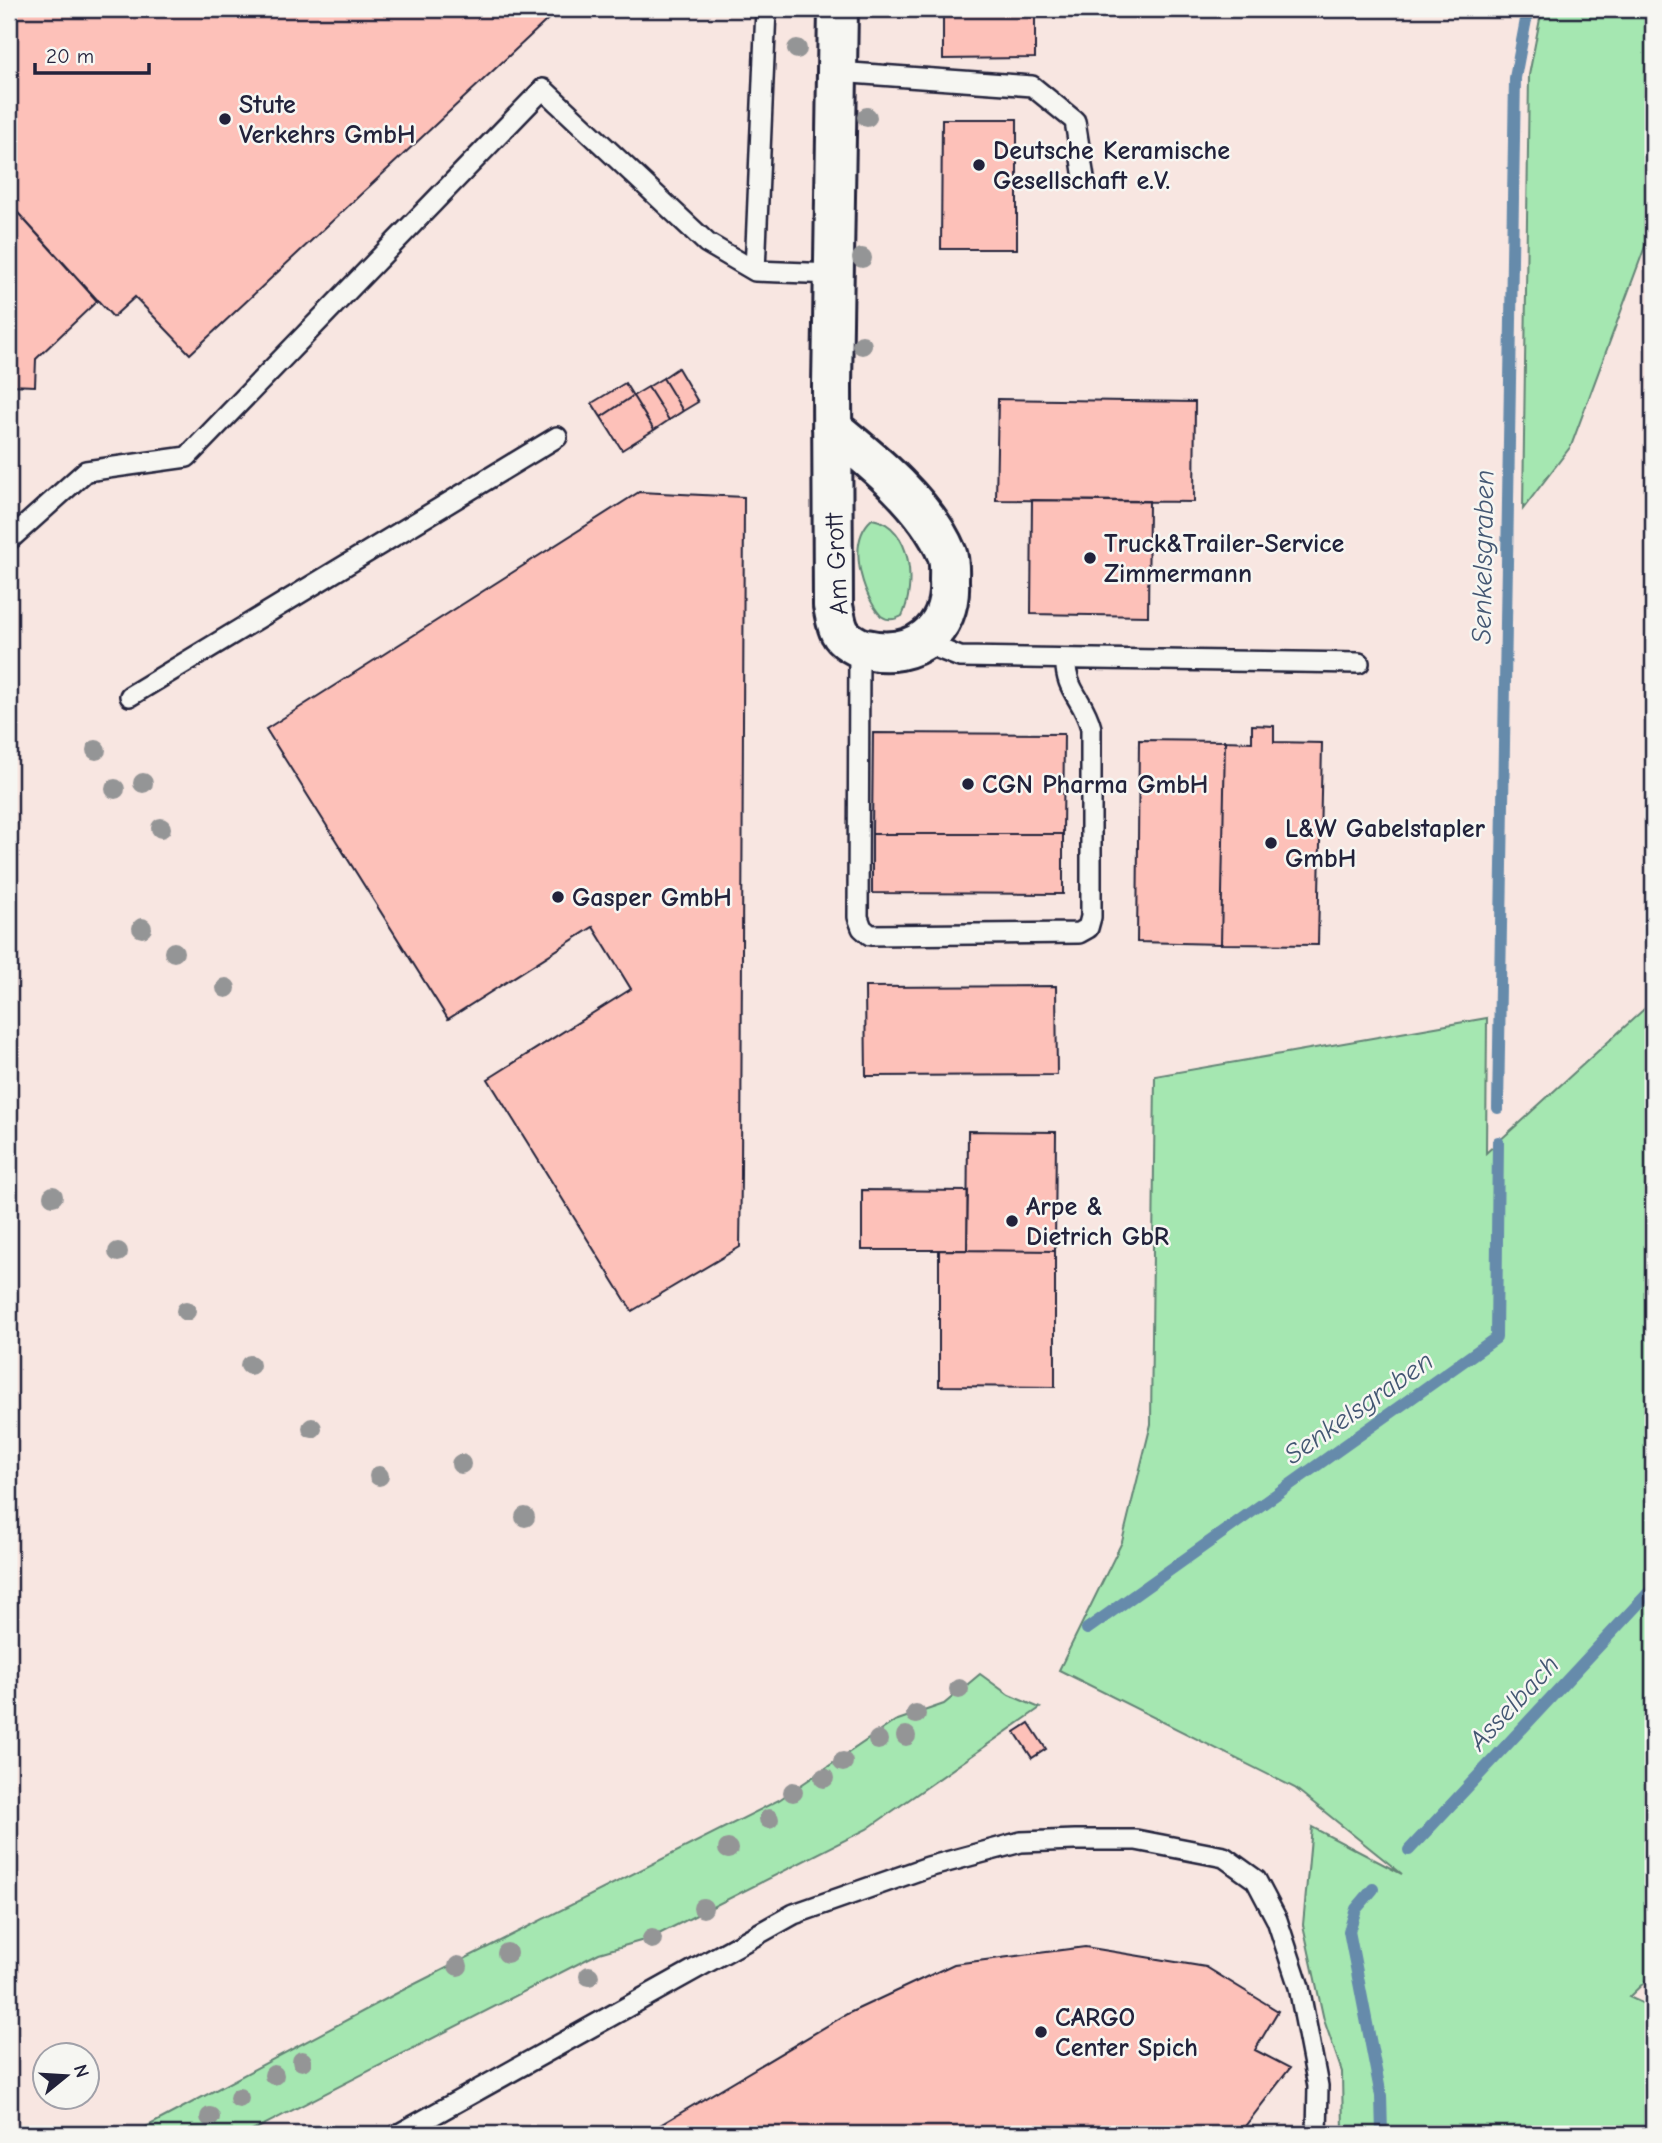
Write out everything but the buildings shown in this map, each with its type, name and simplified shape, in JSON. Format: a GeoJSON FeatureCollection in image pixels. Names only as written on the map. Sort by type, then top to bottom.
{"type":"FeatureCollection","features":[{"type":"Feature","properties":{"kind":"street","name":"Am Grott"},"geometry":{"type":"LineString","coordinates":[[838,9],[832,428],[833,606],[840,634],[859,648],[882,653],[900,652],[922,642]]}},
{"type":"Feature","properties":{"kind":"street"},"geometry":{"type":"LineString","coordinates":[[832,428],[880,467],[934,529],[948,557],[950,595],[940,627],[922,642]]}},
{"type":"Feature","properties":{"kind":"lane"},"geometry":{"type":"LineString","coordinates":[[755,271],[766,9]]}},
{"type":"Feature","properties":{"kind":"lane"},"geometry":{"type":"LineString","coordinates":[[837,72],[1032,86],[1075,121],[1084,178]]}},
{"type":"Feature","properties":{"kind":"lane"},"geometry":{"type":"LineString","coordinates":[[9,540],[86,471],[187,457],[543,89],[706,243],[755,271],[834,274]]}},
{"type":"Feature","properties":{"kind":"lane"},"geometry":{"type":"LineString","coordinates":[[130,696],[557,437]]}},
{"type":"Feature","properties":{"kind":"lane"},"geometry":{"type":"LineString","coordinates":[[922,642],[960,657],[1359,663]]}},
{"type":"Feature","properties":{"kind":"lane"},"geometry":{"type":"LineString","coordinates":[[859,648],[859,917],[862,928],[870,935],[1079,933],[1088,928],[1091,917],[1091,727],[1086,711],[1068,686],[1066,659]]}},
{"type":"Feature","properties":{"kind":"lane"},"geometry":{"type":"LineString","coordinates":[[399,2134],[794,1914],[928,1867],[1021,1842],[1136,1840],[1224,1857],[1256,1880],[1277,1920],[1299,1987],[1318,2086],[1317,2134]]}},
{"type":"Feature","properties":{"kind":"green space"},"geometry":{"type":"Polygon","coordinates":[[[1548,9],[1653,9],[1653,225],[1571,446],[1523,509],[1529,75],[1540,19],[1548,9]]]}},
{"type":"Feature","properties":{"kind":"green space"},"geometry":{"type":"Polygon","coordinates":[[[872,519],[886,524],[896,533],[908,559],[909,590],[906,604],[902,616],[894,619],[881,616],[863,582],[858,554],[864,529],[872,519]]]}},
{"type":"Feature","properties":{"kind":"green space"},"geometry":{"type":"Polygon","coordinates":[[[1653,1001],[1653,1974],[1629,1997],[1653,2008],[1653,2134],[1343,2134],[1342,2072],[1324,2020],[1303,1925],[1312,1827],[1402,1874],[1295,1788],[1059,1670],[1122,1542],[1151,1424],[1155,1076],[1487,1018],[1486,1153],[1653,1001]]]}},
{"type":"Feature","properties":{"kind":"green space"},"geometry":{"type":"Polygon","coordinates":[[[980,1674],[1009,1695],[1040,1708],[867,1829],[651,1938],[599,1953],[246,2134],[133,2134],[401,1991],[779,1800],[895,1721],[944,1704],[980,1674]]]}},
{"type":"Feature","properties":{"kind":"waterway","name":"Senkelsgraben"},"geometry":{"type":"LineString","coordinates":[[1498,1108],[1515,78],[1528,9]]}},
{"type":"Feature","properties":{"kind":"waterway","name":"Senkelsgraben"},"geometry":{"type":"LineString","coordinates":[[1087,1629],[1496,1338],[1498,1142]]}},
{"type":"Feature","properties":{"kind":"waterway","name":"Asselbach"},"geometry":{"type":"LineString","coordinates":[[1409,1850],[1653,1588]]}},
{"type":"Feature","properties":{"kind":"waterway","name":"Asselbach"},"geometry":{"type":"LineString","coordinates":[[1373,1889],[1356,1909],[1349,1931],[1381,2096],[1382,2134]]}},
{"type":"Feature","properties":{"kind":"place","name":"Stute Verkehrs GmbH"},"geometry":{"type":"Point","coordinates":[225,119]}},
{"type":"Feature","properties":{"kind":"place","name":"Deutsche Keramische Gesellschaft e.V."},"geometry":{"type":"Point","coordinates":[979,165]}},
{"type":"Feature","properties":{"kind":"place","name":"Truck&Trailer-Service Zimmermann"},"geometry":{"type":"Point","coordinates":[1090,558]}},
{"type":"Feature","properties":{"kind":"place","name":"CGN Pharma GmbH"},"geometry":{"type":"Point","coordinates":[968,784]}},
{"type":"Feature","properties":{"kind":"place","name":"L&W Gabelstapler GmbH"},"geometry":{"type":"Point","coordinates":[1271,843]}},
{"type":"Feature","properties":{"kind":"place","name":"Gasper GmbH"},"geometry":{"type":"Point","coordinates":[558,897]}},
{"type":"Feature","properties":{"kind":"place","name":"Arpe & Dietrich GbR"},"geometry":{"type":"Point","coordinates":[1012,1221]}},
{"type":"Feature","properties":{"kind":"place","name":"CARGO Center Spich"},"geometry":{"type":"Point","coordinates":[1041,2032]}}]}
